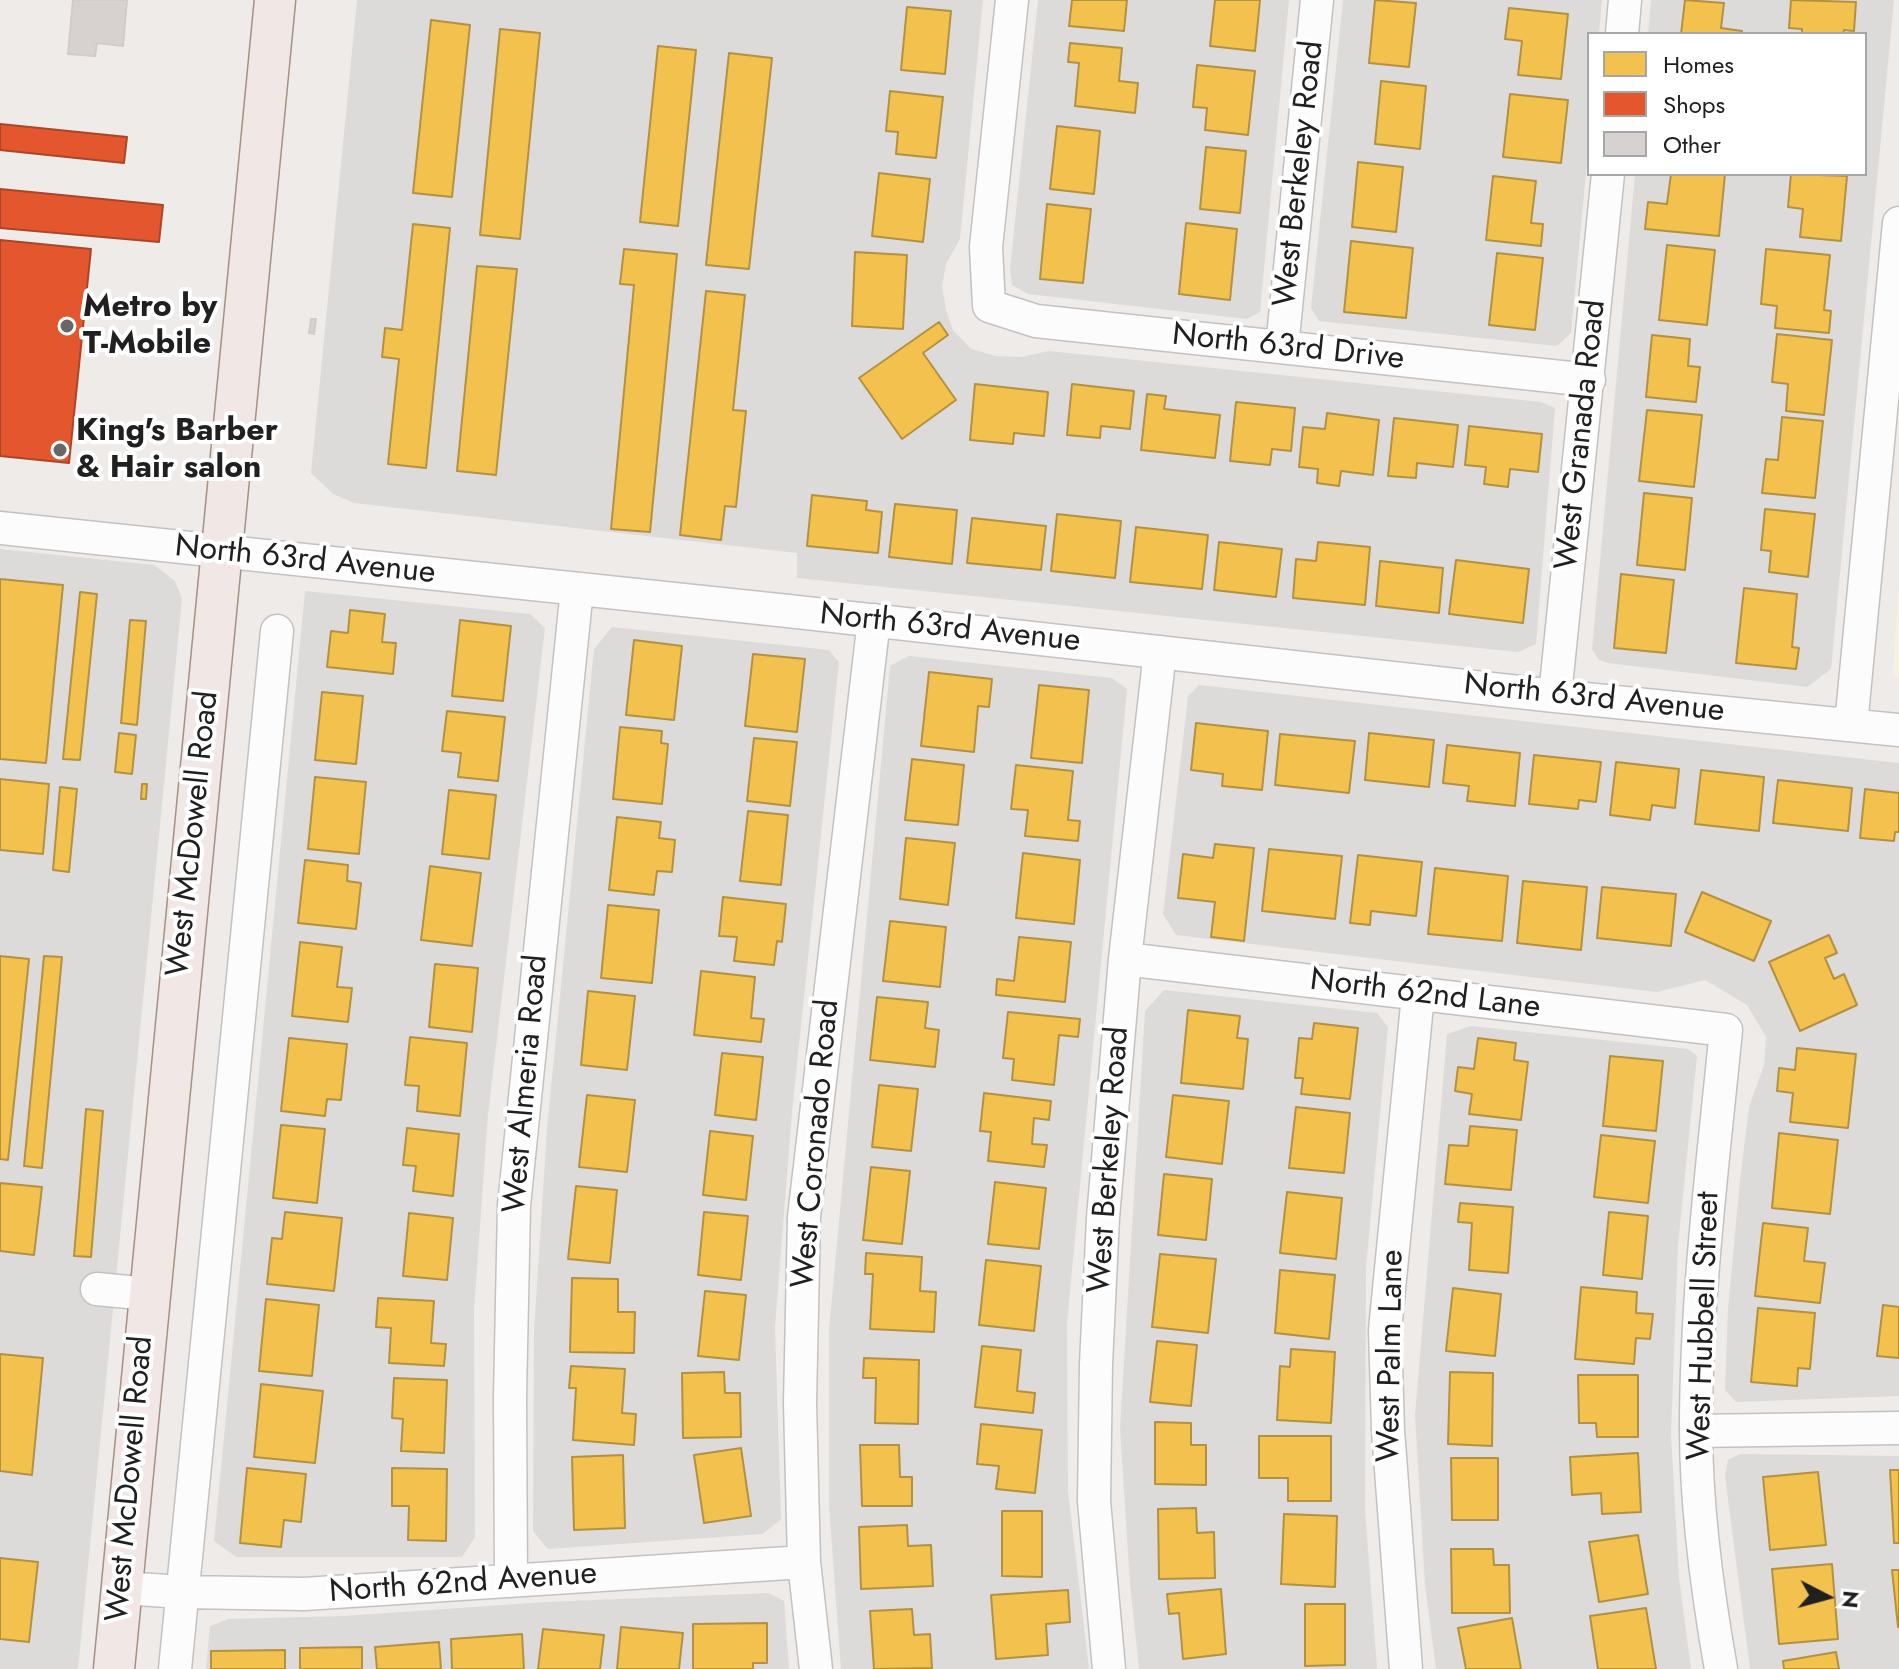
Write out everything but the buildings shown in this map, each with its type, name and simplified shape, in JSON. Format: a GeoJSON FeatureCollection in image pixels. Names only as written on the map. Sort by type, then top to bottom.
{"type":"FeatureCollection","features":[{"type":"Feature","properties":{"kind":"main road","name":"West McDowell Road"},"geometry":{"type":"LineString","coordinates":[[114,1669],[275,0]]}},
{"type":"Feature","properties":{"kind":"street","name":"North 63rd Drive"},"geometry":{"type":"LineString","coordinates":[[1012,0],[986,247],[989,306],[1036,321],[1589,380]]}},
{"type":"Feature","properties":{"kind":"street","name":"West Berkeley Road"},"geometry":{"type":"LineString","coordinates":[[1282,347],[1317,0]]}},
{"type":"Feature","properties":{"kind":"street"},"geometry":{"type":"LineString","coordinates":[[1622,32],[1625,0]]}},
{"type":"Feature","properties":{"kind":"street","name":"West Granada Road"},"geometry":{"type":"LineString","coordinates":[[1555,696],[1608,176]]}},
{"type":"Feature","properties":{"kind":"street"},"geometry":{"type":"LineString","coordinates":[[1851,725],[1899,223]]}},
{"type":"Feature","properties":{"kind":"street","name":"North 63rd Avenue"},"geometry":{"type":"LineString","coordinates":[[0,528],[874,620],[1555,696],[1899,730]]}},
{"type":"Feature","properties":{"kind":"street","name":"West Almeria Road"},"geometry":{"type":"LineString","coordinates":[[511,1581],[510,1397],[514,1205],[577,589]]}},
{"type":"Feature","properties":{"kind":"street","name":"West Coronado Road"},"geometry":{"type":"LineString","coordinates":[[816,1669],[804,1562],[800,1403],[804,1217],[874,620]]}},
{"type":"Feature","properties":{"kind":"street","name":"West McDowell Road"},"geometry":{"type":"LineString","coordinates":[[175,1669],[277,631]]}},
{"type":"Feature","properties":{"kind":"street","name":"West Berkeley Road"},"geometry":{"type":"LineString","coordinates":[[1109,1669],[1094,1501],[1103,1218],[1125,959],[1160,652]]}},
{"type":"Feature","properties":{"kind":"street","name":"North 62nd Lane"},"geometry":{"type":"LineString","coordinates":[[1125,959],[1726,1030]]}},
{"type":"Feature","properties":{"kind":"street","name":"West Palm Lane"},"geometry":{"type":"LineString","coordinates":[[1406,1669],[1388,1430],[1385,1330],[1418,995]]}},
{"type":"Feature","properties":{"kind":"street","name":"West Hubbell Street"},"geometry":{"type":"LineString","coordinates":[[1721,1669],[1706,1582],[1696,1431],[1699,1317],[1726,1030]]}},
{"type":"Feature","properties":{"kind":"street"},"geometry":{"type":"LineString","coordinates":[[97,1289],[149,1294]]}},
{"type":"Feature","properties":{"kind":"street"},"geometry":{"type":"LineString","coordinates":[[1696,1431],[1899,1428]]}},
{"type":"Feature","properties":{"kind":"street","name":"North 62nd Avenue"},"geometry":{"type":"LineString","coordinates":[[121,1588],[304,1594],[804,1562]]}},
{"type":"Feature","properties":{"kind":"shaded area"},"geometry":{"type":"Polygon","coordinates":[[[357,0],[983,0],[960,239],[946,264],[942,286],[953,330],[971,349],[996,356],[1021,357],[1049,351],[1541,402],[1555,408],[1536,644],[1518,652],[797,578],[797,553],[354,503],[333,494],[311,473],[357,0]]]}},
{"type":"Feature","properties":{"kind":"shaded area"},"geometry":{"type":"Polygon","coordinates":[[[1038,0],[1289,0],[1260,312],[1247,319],[1028,294],[1012,285],[1010,269],[1038,0]]]}},
{"type":"Feature","properties":{"kind":"shaded area"},"geometry":{"type":"Polygon","coordinates":[[[1343,0],[1602,0],[1599,32],[1587,32],[1587,162],[1571,333],[1557,346],[1319,321],[1311,308],[1343,0]]]}},
{"type":"Feature","properties":{"kind":"shaded area"},"geometry":{"type":"Polygon","coordinates":[[[1651,0],[1894,0],[1831,669],[1807,687],[1608,663],[1599,660],[1592,649],[1635,176],[1867,176],[1867,32],[1648,32],[1651,0]]]}},
{"type":"Feature","properties":{"kind":"shaded area"},"geometry":{"type":"Polygon","coordinates":[[[0,549],[154,565],[175,581],[182,599],[78,1669],[0,1669],[0,549]]]}},
{"type":"Feature","properties":{"kind":"shaded area"},"geometry":{"type":"Polygon","coordinates":[[[1899,582],[1899,680],[1893,673],[1899,582]]]}},
{"type":"Feature","properties":{"kind":"shaded area"},"geometry":{"type":"Polygon","coordinates":[[[305,591],[530,614],[545,628],[488,1115],[474,1309],[475,1537],[462,1557],[236,1557],[214,1541],[305,591]]]}},
{"type":"Feature","properties":{"kind":"shaded area"},"geometry":{"type":"Polygon","coordinates":[[[612,627],[829,650],[839,662],[792,1112],[775,1327],[781,1519],[763,1534],[548,1549],[533,1531],[534,1332],[547,1129],[594,649],[612,627]]]}},
{"type":"Feature","properties":{"kind":"shaded area"},"geometry":{"type":"Polygon","coordinates":[[[909,656],[1112,678],[1127,689],[1067,1323],[1068,1491],[1089,1669],[841,1669],[829,1506],[829,1330],[890,666],[909,656]]]}},
{"type":"Feature","properties":{"kind":"shaded area"},"geometry":{"type":"Polygon","coordinates":[[[1199,685],[1899,763],[1899,1396],[1736,1402],[1725,1390],[1728,1309],[1740,1180],[1749,1107],[1764,1065],[1766,1037],[1747,1005],[1705,980],[1657,992],[1176,935],[1163,914],[1188,696],[1199,685]]]}},
{"type":"Feature","properties":{"kind":"shaded area"},"geometry":{"type":"Polygon","coordinates":[[[1164,990],[1377,1013],[1388,1027],[1366,1268],[1365,1509],[1377,1669],[1139,1669],[1120,1428],[1145,1011],[1164,990]]]}},
{"type":"Feature","properties":{"kind":"shaded area"},"geometry":{"type":"Polygon","coordinates":[[[1471,1026],[1688,1049],[1697,1056],[1678,1245],[1671,1434],[1679,1578],[1691,1669],[1436,1669],[1425,1585],[1415,1415],[1447,1034],[1471,1026]]]}},
{"type":"Feature","properties":{"kind":"shaded area"},"geometry":{"type":"Polygon","coordinates":[[[1740,1454],[1899,1456],[1899,1669],[1750,1669],[1725,1476],[1728,1460],[1740,1454]]]}},
{"type":"Feature","properties":{"kind":"shaded area"},"geometry":{"type":"Polygon","coordinates":[[[769,1593],[784,1601],[789,1669],[206,1669],[210,1626],[228,1619],[343,1616],[546,1602],[769,1593]]]}},
{"type":"Feature","properties":{"kind":"place","name":"Metro by T-Mobile"},"geometry":{"type":"Point","coordinates":[67,326]}},
{"type":"Feature","properties":{"kind":"place","name":"King's Barber & Hair salon"},"geometry":{"type":"Point","coordinates":[60,450]}}]}
